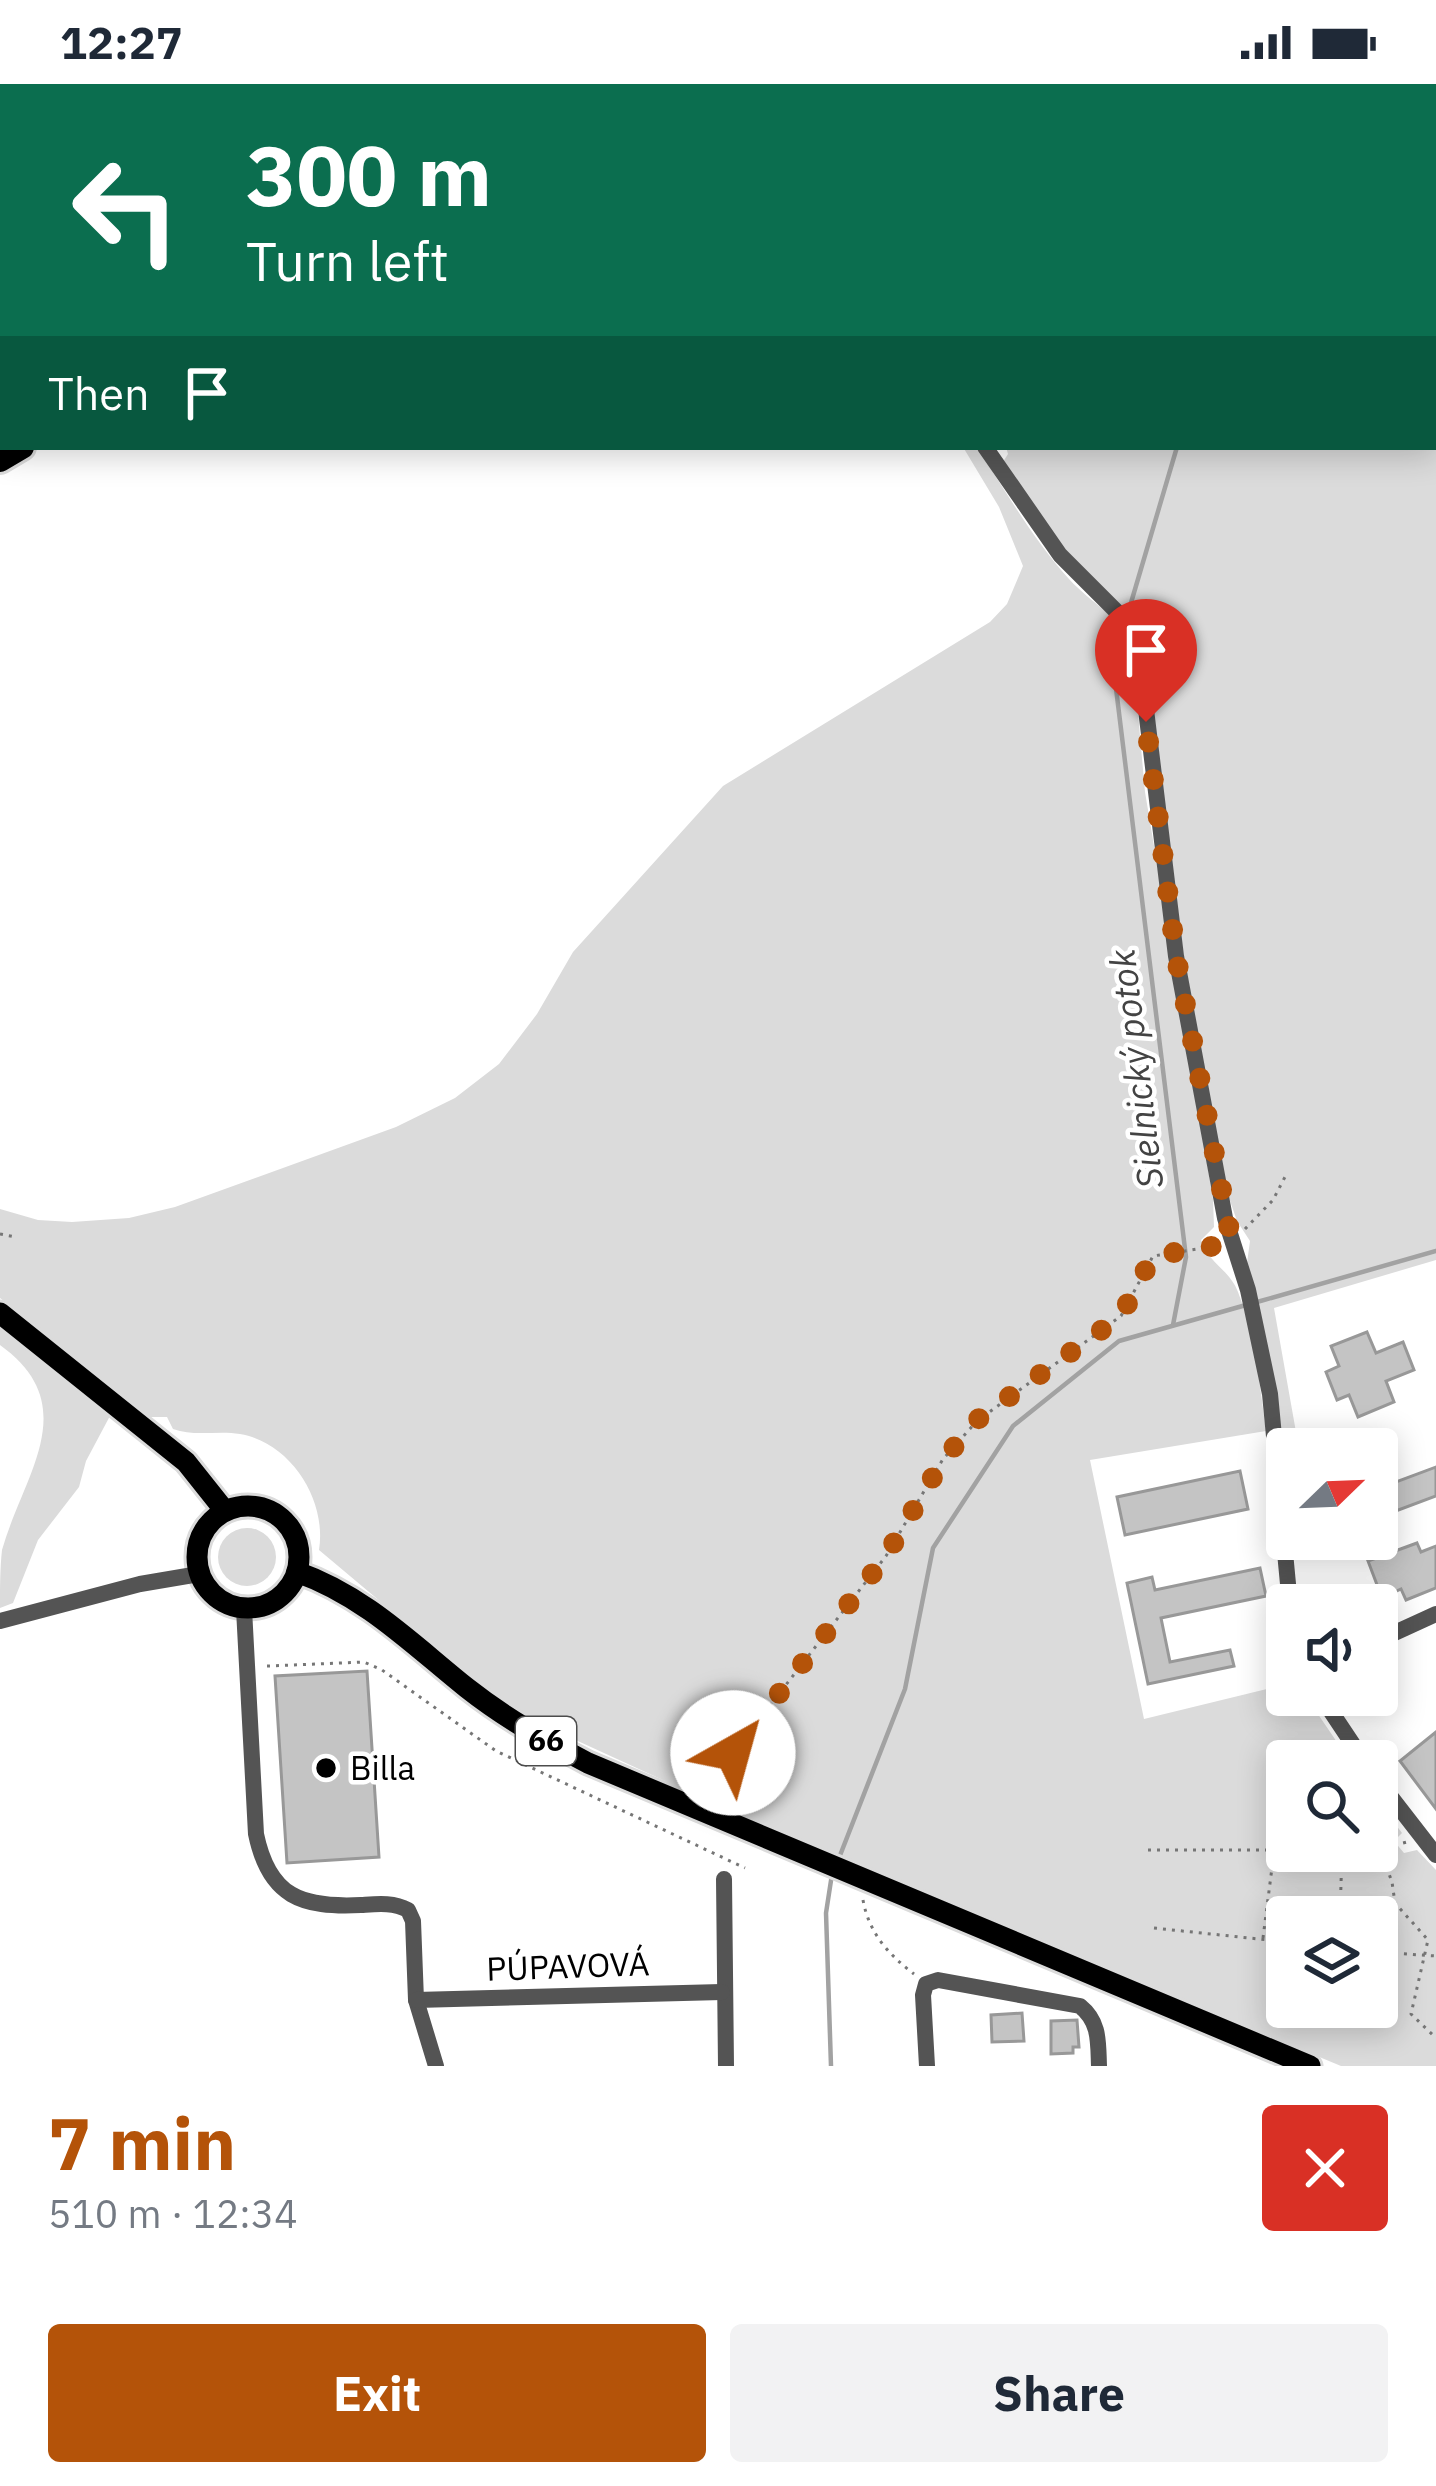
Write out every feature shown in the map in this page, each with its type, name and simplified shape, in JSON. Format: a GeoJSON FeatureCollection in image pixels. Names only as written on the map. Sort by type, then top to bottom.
{"type":"FeatureCollection","features":[{"type":"Feature","properties":{"kind":"main road"},"geometry":{"type":"LineString","coordinates":[[0,1313],[186,1462],[225,1510]]}},
{"type":"Feature","properties":{"kind":"main road"},"geometry":{"type":"LineString","coordinates":[[254,1506],[280,1517],[297,1542],[297,1571],[288,1589],[273,1602],[244,1609],[216,1598],[199,1574],[197,1544],[203,1530],[225,1510],[254,1506]]}},
{"type":"Feature","properties":{"kind":"main road","name":"66"},"geometry":{"type":"LineString","coordinates":[[297,1571],[368,1606],[467,1688],[538,1736],[702,1813],[1310,2066]]}},
{"type":"Feature","properties":{"kind":"street"},"geometry":{"type":"LineString","coordinates":[[988,450],[1060,555],[1129,624],[1138,644],[1176,956],[1232,1241],[1256,1323],[1279,1457],[1288,1584]]}},
{"type":"Feature","properties":{"kind":"street"},"geometry":{"type":"LineString","coordinates":[[0,1621],[126,1587],[199,1574]]}},
{"type":"Feature","properties":{"kind":"street"},"geometry":{"type":"LineString","coordinates":[[244,1609],[261,1858],[290,1894],[308,1904],[383,1904],[408,1910],[413,1921],[416,2000],[436,2066]]}},
{"type":"Feature","properties":{"kind":"street"},"geometry":{"type":"LineString","coordinates":[[1398,1631],[1436,1614]]}},
{"type":"Feature","properties":{"kind":"street"},"geometry":{"type":"LineString","coordinates":[[1398,1808],[1436,1855]]}},
{"type":"Feature","properties":{"kind":"street"},"geometry":{"type":"LineString","coordinates":[[724,1879],[726,2066]]}},
{"type":"Feature","properties":{"kind":"street"},"geometry":{"type":"LineString","coordinates":[[927,2066],[926,1984],[938,1980],[1080,2006],[1092,2015],[1097,2027],[1099,2066]]}},
{"type":"Feature","properties":{"kind":"street","name":"PÚPAVOVÁ"},"geometry":{"type":"LineString","coordinates":[[416,2000],[722,1992]]}},
{"type":"Feature","properties":{"kind":"path"},"geometry":{"type":"LineString","coordinates":[[702,1813],[733,1753],[886,1556],[943,1460],[977,1420],[1121,1316],[1153,1256],[1232,1241],[1258,1217],[1287,1173]]}},
{"type":"Feature","properties":{"kind":"path"},"geometry":{"type":"LineString","coordinates":[[0,1234],[16,1237]]}},
{"type":"Feature","properties":{"kind":"path"},"geometry":{"type":"LineString","coordinates":[[247,1667],[364,1662],[496,1751],[745,1868]]}},
{"type":"Feature","properties":{"kind":"path"},"geometry":{"type":"LineString","coordinates":[[1398,1843],[1419,1836]]}},
{"type":"Feature","properties":{"kind":"path"},"geometry":{"type":"LineString","coordinates":[[1148,1850],[1266,1850]]}},
{"type":"Feature","properties":{"kind":"path"},"geometry":{"type":"LineString","coordinates":[[1263,1940],[1272,1872]]}},
{"type":"Feature","properties":{"kind":"path"},"geometry":{"type":"LineString","coordinates":[[1388,1872],[1394,1904],[1428,1940],[1411,2014],[1436,2038]]}},
{"type":"Feature","properties":{"kind":"path"},"geometry":{"type":"LineString","coordinates":[[860,1879],[868,1924],[895,1959],[926,1984]]}},
{"type":"Feature","properties":{"kind":"path"},"geometry":{"type":"LineString","coordinates":[[1154,1928],[1266,1940]]}},
{"type":"Feature","properties":{"kind":"path"},"geometry":{"type":"LineString","coordinates":[[1398,1953],[1436,1956]]}},
{"type":"Feature","properties":{"kind":"shaded area"},"geometry":{"type":"Polygon","coordinates":[[[965,450],[979,450],[1044,548],[1069,579],[1120,626],[1132,646],[1145,792],[1213,1199],[1214,1227],[1201,1240],[1234,1284],[1244,1308],[1266,1431],[1090,1460],[1144,1719],[1266,1689],[1266,1716],[1319,1716],[1336,1740],[1266,1740],[1266,1872],[1398,1872],[1398,1846],[1404,1853],[1417,1850],[1436,1870],[1436,2066],[1341,2066],[765,1826],[732,1805],[724,1790],[741,1755],[736,1744],[728,1743],[704,1784],[689,1792],[532,1720],[450,1660],[319,1550],[320,1531],[311,1494],[290,1461],[275,1449],[240,1434],[173,1429],[167,1417],[150,1417],[0,1298],[0,1209],[38,1220],[72,1222],[129,1218],[175,1207],[396,1127],[455,1098],[499,1064],[537,1014],[573,952],[723,786],[990,622],[1007,604],[1023,566],[999,507],[965,450]]]}},
{"type":"Feature","properties":{"kind":"shaded area"},"geometry":{"type":"Polygon","coordinates":[[[1007,450],[1436,450],[1436,1260],[1274,1308],[1295,1428],[1277,1428],[1247,1263],[1250,1241],[1226,1189],[1183,951],[1145,644],[1132,616],[1072,563],[1003,462],[1007,450]]]}},
{"type":"Feature","properties":{"kind":"shaded area"},"geometry":{"type":"Polygon","coordinates":[[[0,1327],[111,1414],[86,1461],[79,1487],[38,1540],[13,1603],[0,1608],[2,1550],[33,1468],[44,1417],[39,1392],[25,1368],[0,1345],[0,1327]]]}},
{"type":"Feature","properties":{"kind":"shaded area"},"geometry":{"type":"Polygon","coordinates":[[[247,1528],[267,1537],[276,1557],[267,1577],[247,1586],[227,1577],[218,1557],[227,1537],[247,1528]]]}},
{"type":"Feature","properties":{"kind":"building"},"geometry":{"type":"Polygon","coordinates":[[[1367,1332],[1376,1353],[1403,1342],[1414,1370],[1386,1381],[1394,1402],[1358,1417],[1349,1395],[1337,1400],[1326,1372],[1339,1366],[1331,1346],[1367,1332]]]}},
{"type":"Feature","properties":{"kind":"building"},"geometry":{"type":"Polygon","coordinates":[[[1436,1467],[1436,1496],[1398,1510],[1398,1481],[1436,1467]]]}},
{"type":"Feature","properties":{"kind":"building"},"geometry":{"type":"Polygon","coordinates":[[[1240,1471],[1248,1509],[1125,1535],[1117,1497],[1240,1471]]]}},
{"type":"Feature","properties":{"kind":"building"},"geometry":{"type":"Polygon","coordinates":[[[1417,1543],[1421,1552],[1436,1546],[1436,1588],[1406,1600],[1398,1584],[1377,1584],[1368,1561],[1398,1560],[1398,1550],[1417,1543]]]}},
{"type":"Feature","properties":{"kind":"building"},"geometry":{"type":"Polygon","coordinates":[[[1260,1568],[1266,1596],[1161,1618],[1170,1662],[1230,1650],[1234,1666],[1148,1684],[1127,1583],[1152,1577],[1155,1590],[1260,1568]]]}},
{"type":"Feature","properties":{"kind":"building"},"geometry":{"type":"Polygon","coordinates":[[[367,1671],[379,1857],[287,1863],[275,1676],[367,1671]]]}},
{"type":"Feature","properties":{"kind":"building"},"geometry":{"type":"Polygon","coordinates":[[[1436,1732],[1436,1809],[1400,1761],[1436,1732]]]}},
{"type":"Feature","properties":{"kind":"building"},"geometry":{"type":"Polygon","coordinates":[[[1022,2013],[1024,2041],[992,2042],[991,2015],[1022,2013]]]}},
{"type":"Feature","properties":{"kind":"building"},"geometry":{"type":"Polygon","coordinates":[[[1077,2020],[1079,2047],[1073,2047],[1073,2053],[1051,2054],[1051,2021],[1077,2020]]]}},
{"type":"Feature","properties":{"kind":"waterway","name":"Sielnický potok"},"geometry":{"type":"LineString","coordinates":[[1128,613],[1176,450]]}},
{"type":"Feature","properties":{"kind":"waterway","name":"Sielnický potok"},"geometry":{"type":"LineString","coordinates":[[1123,630],[1113,664],[1186,1257],[1173,1325]]}},
{"type":"Feature","properties":{"kind":"waterway"},"geometry":{"type":"LineString","coordinates":[[1257,1302],[1436,1251]]}},
{"type":"Feature","properties":{"kind":"waterway","name":"Sielnický potok"},"geometry":{"type":"LineString","coordinates":[[839,1858],[905,1689],[933,1548],[1013,1426],[1119,1341],[1246,1305]]}},
{"type":"Feature","properties":{"kind":"waterway","name":"Sielnický potok"},"geometry":{"type":"LineString","coordinates":[[831,2066],[826,1913],[832,1874]]}},
{"type":"Feature","properties":{"kind":"place","name":"Billa"},"geometry":{"type":"Point","coordinates":[326,1768]}},
{"type":"Feature","properties":{"kind":"route"},"geometry":{"type":"LineString","coordinates":[[733,1753],[886,1556],[943,1460],[977,1420],[1121,1316],[1153,1256],[1232,1243],[1176,956],[1146,722]]}}]}
